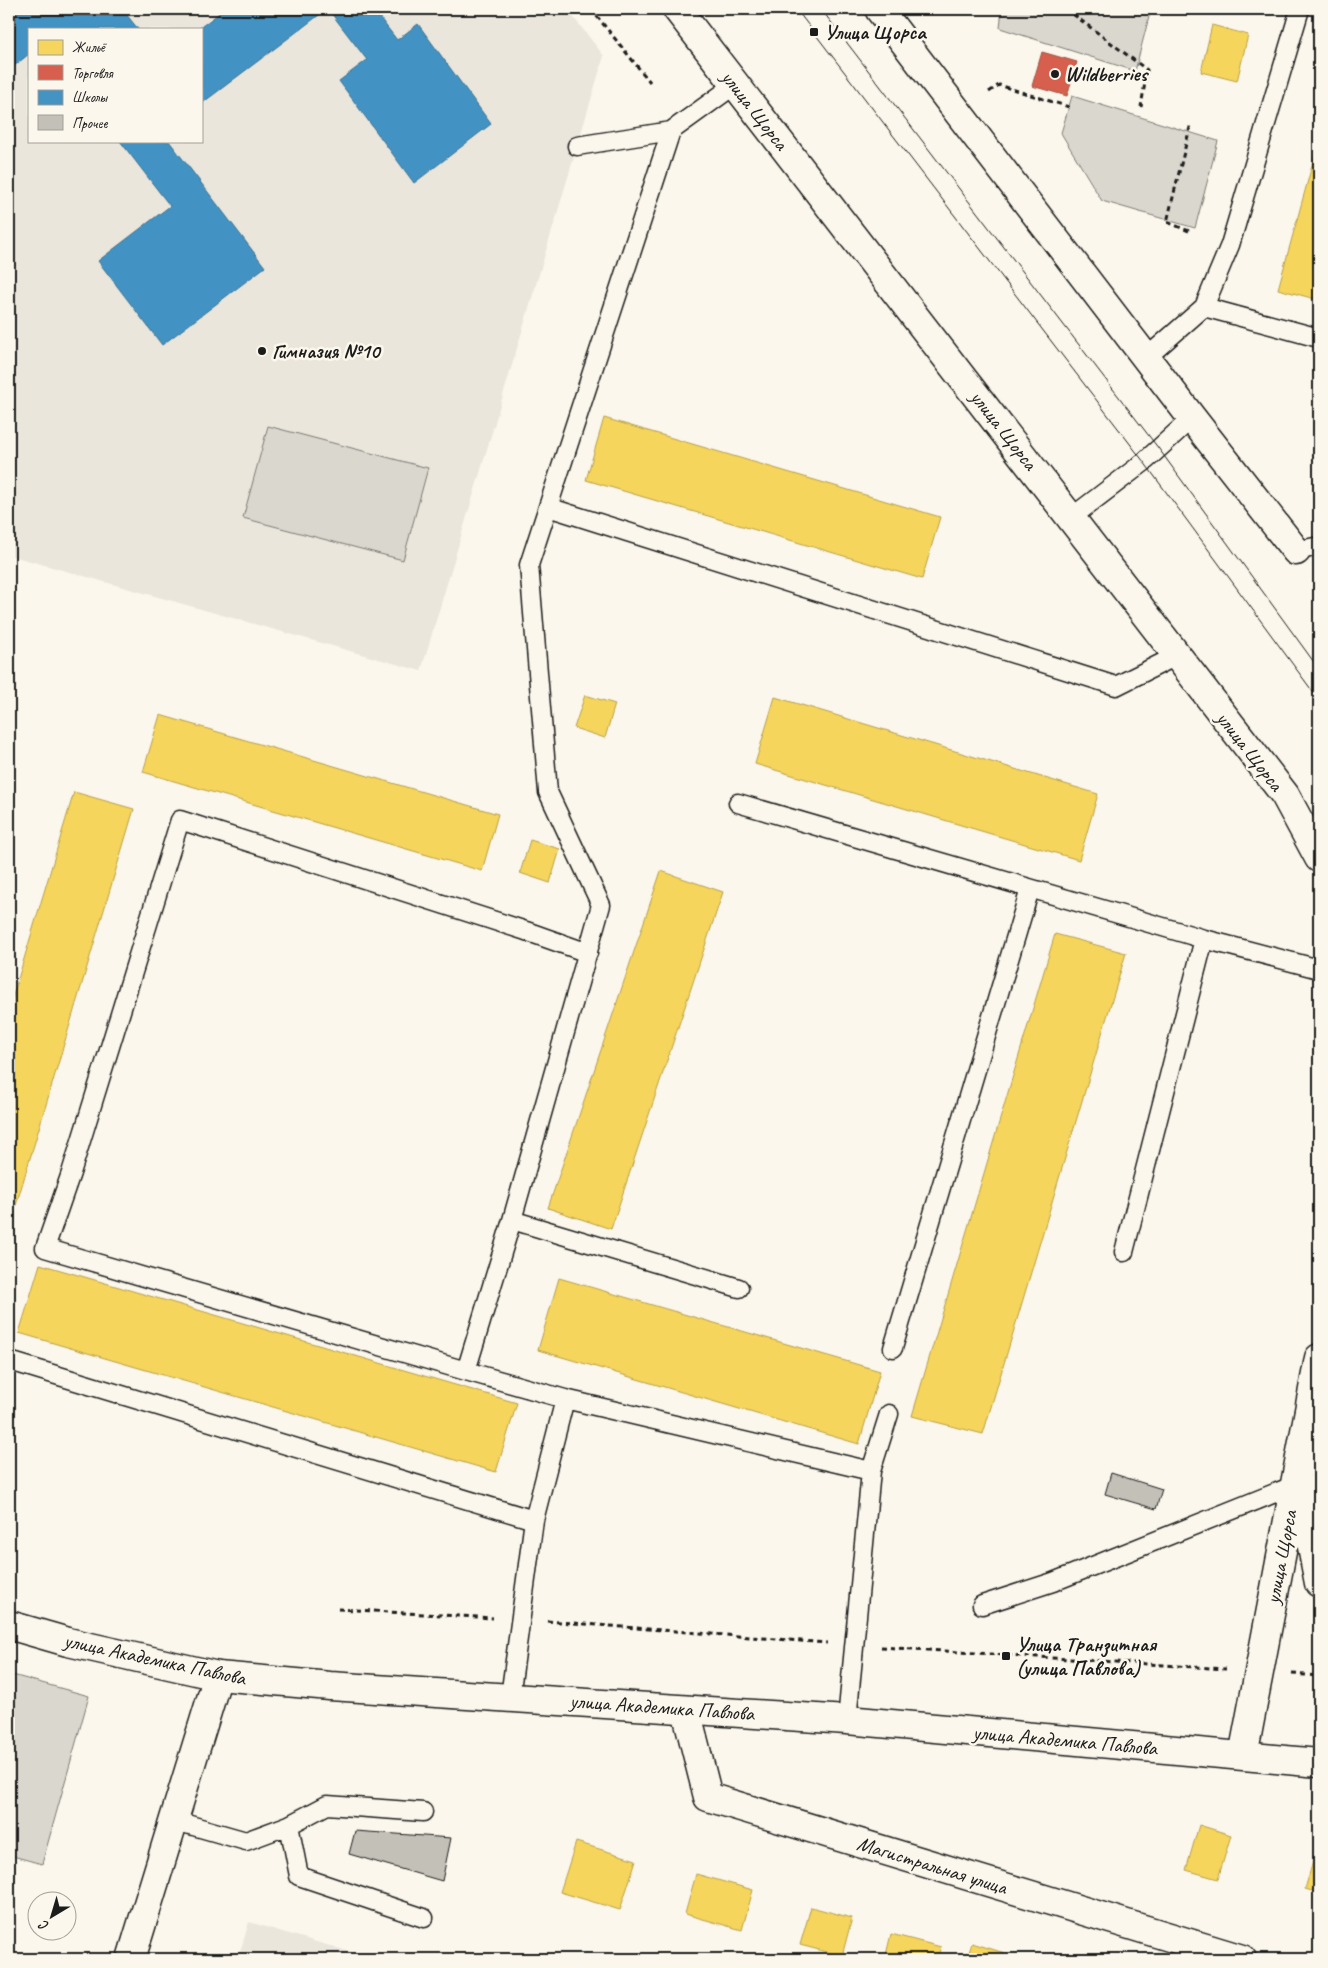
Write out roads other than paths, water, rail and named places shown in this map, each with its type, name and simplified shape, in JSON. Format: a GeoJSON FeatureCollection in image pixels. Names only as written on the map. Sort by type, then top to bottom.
{"type":"FeatureCollection","features":[{"type":"Feature","properties":{"kind":"main road","name":"улица Щорса"},"geometry":{"type":"LineString","coordinates":[[677,9],[1072,517],[1176,656],[1285,795],[1319,858]]}},
{"type":"Feature","properties":{"kind":"main road"},"geometry":{"type":"LineString","coordinates":[[880,9],[1192,418],[1308,548]]}},
{"type":"Feature","properties":{"kind":"main road","name":"улица Щорса"},"geometry":{"type":"LineString","coordinates":[[1243,1756],[1319,1358]]}},
{"type":"Feature","properties":{"kind":"main road"},"geometry":{"type":"LineString","coordinates":[[1296,1480],[1319,1583]]}},
{"type":"Feature","properties":{"kind":"main road","name":"улица Академика Павлова"},"geometry":{"type":"LineString","coordinates":[[9,1625],[68,1642],[218,1676],[847,1720],[1319,1763]]}},
{"type":"Feature","properties":{"kind":"main road"},"geometry":{"type":"LineString","coordinates":[[131,1959],[176,1821],[218,1676]]}},
{"type":"Feature","properties":{"kind":"main road","name":"Магистральная улица"},"geometry":{"type":"LineString","coordinates":[[686,1710],[708,1797],[1242,1959]]}},
{"type":"Feature","properties":{"kind":"lane"},"geometry":{"type":"LineString","coordinates":[[1146,358],[1204,307],[1230,245],[1300,9]]}},
{"type":"Feature","properties":{"kind":"lane"},"geometry":{"type":"LineString","coordinates":[[576,146],[671,131],[736,84]]}},
{"type":"Feature","properties":{"kind":"lane"},"geometry":{"type":"LineString","coordinates":[[466,1371],[512,1220],[601,905],[548,792],[529,565],[671,131]]}},
{"type":"Feature","properties":{"kind":"lane"},"geometry":{"type":"LineString","coordinates":[[1204,307],[1319,338]]}},
{"type":"Feature","properties":{"kind":"lane"},"geometry":{"type":"LineString","coordinates":[[1072,517],[1144,462],[1192,418]]}},
{"type":"Feature","properties":{"kind":"lane"},"geometry":{"type":"LineString","coordinates":[[548,507],[1116,686],[1176,656]]}},
{"type":"Feature","properties":{"kind":"lane"},"geometry":{"type":"LineString","coordinates":[[738,803],[1204,939],[1319,969]]}},
{"type":"Feature","properties":{"kind":"lane"},"geometry":{"type":"LineString","coordinates":[[588,954],[526,931],[180,820],[71,1173],[45,1248],[564,1399],[870,1471]]}},
{"type":"Feature","properties":{"kind":"lane"},"geometry":{"type":"LineString","coordinates":[[893,1348],[1030,889]]}},
{"type":"Feature","properties":{"kind":"lane"},"geometry":{"type":"LineString","coordinates":[[1124,1252],[1204,939]]}},
{"type":"Feature","properties":{"kind":"lane"},"geometry":{"type":"LineString","coordinates":[[512,1220],[739,1288]]}},
{"type":"Feature","properties":{"kind":"lane"},"geometry":{"type":"LineString","coordinates":[[13,1362],[534,1520]]}},
{"type":"Feature","properties":{"kind":"lane"},"geometry":{"type":"LineString","coordinates":[[510,1697],[534,1520],[564,1399]]}},
{"type":"Feature","properties":{"kind":"lane"},"geometry":{"type":"LineString","coordinates":[[847,1720],[870,1471],[889,1414]]}},
{"type":"Feature","properties":{"kind":"lane"},"geometry":{"type":"LineString","coordinates":[[982,1605],[1053,1582],[1296,1480]]}},
{"type":"Feature","properties":{"kind":"lane"},"geometry":{"type":"LineString","coordinates":[[176,1821],[246,1841],[290,1825],[327,1806],[423,1812]]}},
{"type":"Feature","properties":{"kind":"lane"},"geometry":{"type":"LineString","coordinates":[[290,1825],[299,1876],[424,1918]]}},
{"type":"Feature","properties":{"kind":"tram line"},"geometry":{"type":"LineString","coordinates":[[796,9],[1144,462],[1319,700]]}},
{"type":"Feature","properties":{"kind":"tram line"},"geometry":{"type":"LineString","coordinates":[[821,9],[1159,449],[1319,669]]}},
{"type":"Feature","properties":{"kind":"place","name":"Улица Щорса"},"geometry":{"type":"Point","coordinates":[814,32]}},
{"type":"Feature","properties":{"kind":"place","name":"Wildberries"},"geometry":{"type":"Point","coordinates":[1055,74]}},
{"type":"Feature","properties":{"kind":"place","name":"Гимназия №10"},"geometry":{"type":"Point","coordinates":[262,351]}},
{"type":"Feature","properties":{"kind":"place","name":"Улица Транзитная (улица Павлова)"},"geometry":{"type":"Point","coordinates":[1006,1656]}}]}
